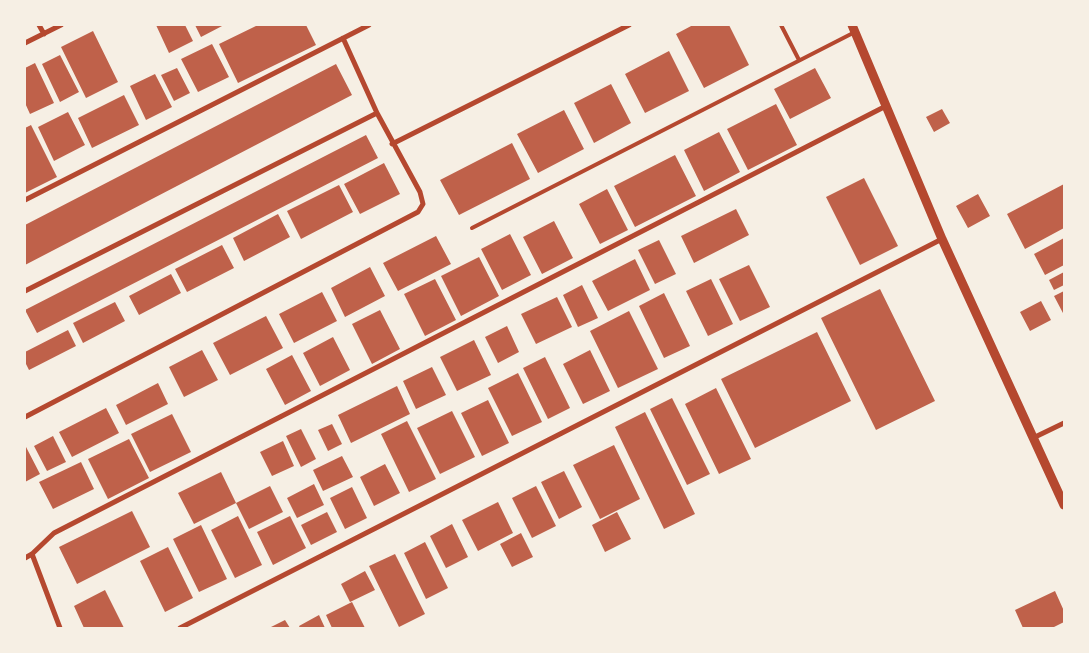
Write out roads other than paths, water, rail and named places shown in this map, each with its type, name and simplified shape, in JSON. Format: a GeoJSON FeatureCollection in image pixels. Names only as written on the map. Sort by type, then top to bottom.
{"type":"FeatureCollection","features":[{"type":"Feature","properties":{"kind":"street"},"geometry":{"type":"LineString","coordinates":[[39,25],[44,34]]}},
{"type":"Feature","properties":{"kind":"street"},"geometry":{"type":"LineString","coordinates":[[25,43],[61,25]]}},
{"type":"Feature","properties":{"kind":"street"},"geometry":{"type":"LineString","coordinates":[[25,200],[369,25]]}},
{"type":"Feature","properties":{"kind":"street"},"geometry":{"type":"LineString","coordinates":[[392,144],[630,25]]}},
{"type":"Feature","properties":{"kind":"street"},"geometry":{"type":"LineString","coordinates":[[853,28],[942,239],[1064,505]]}},
{"type":"Feature","properties":{"kind":"street"},"geometry":{"type":"LineString","coordinates":[[25,417],[418,212],[423,204],[420,192],[392,144],[343,38]]}},
{"type":"Feature","properties":{"kind":"street"},"geometry":{"type":"LineString","coordinates":[[25,558],[32,554],[54,533],[886,106]]}},
{"type":"Feature","properties":{"kind":"street"},"geometry":{"type":"LineString","coordinates":[[25,291],[377,113]]}},
{"type":"Feature","properties":{"kind":"street"},"geometry":{"type":"LineString","coordinates":[[180,628],[942,239]]}},
{"type":"Feature","properties":{"kind":"street"},"geometry":{"type":"LineString","coordinates":[[1032,438],[1064,423]]}},
{"type":"Feature","properties":{"kind":"street"},"geometry":{"type":"LineString","coordinates":[[32,554],[60,628]]}},
{"type":"Feature","properties":{"kind":"lane"},"geometry":{"type":"LineString","coordinates":[[781,25],[799,60]]}},
{"type":"Feature","properties":{"kind":"lane"},"geometry":{"type":"LineString","coordinates":[[472,228],[799,60],[853,28]]}}]}
